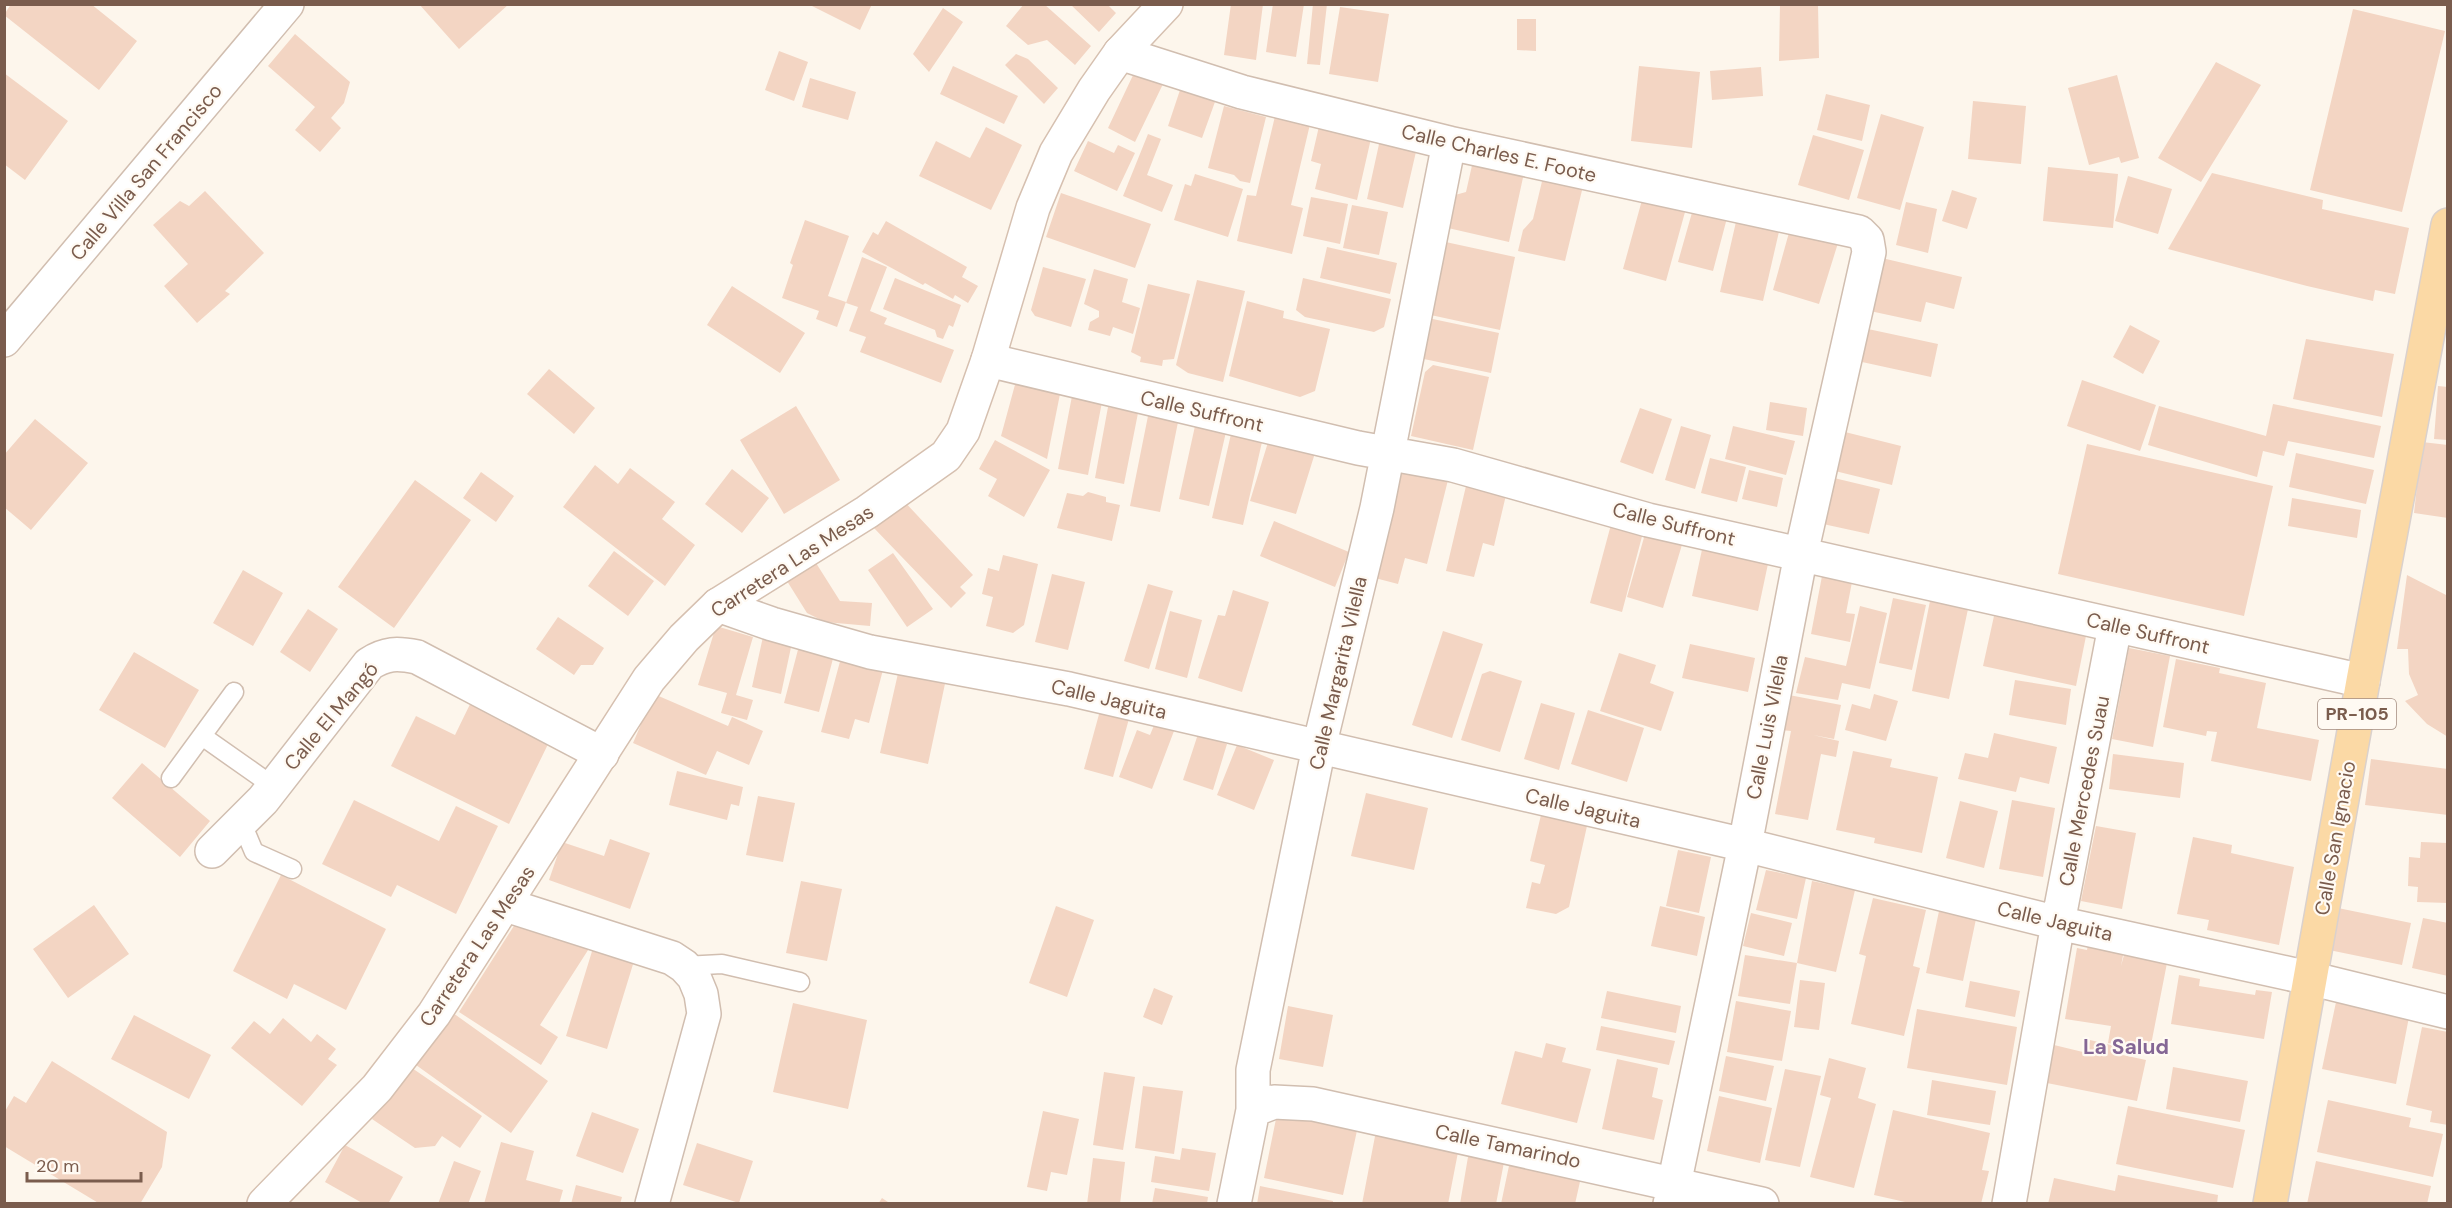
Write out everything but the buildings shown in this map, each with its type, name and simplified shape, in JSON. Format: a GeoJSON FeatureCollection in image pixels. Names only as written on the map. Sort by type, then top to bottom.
{"type":"FeatureCollection","features":[{"type":"Feature","properties":{"kind":"main road","name":"Calle San Ignacio"},"geometry":{"type":"LineString","coordinates":[[2270,1203],[2363,681],[2448,225]]}},
{"type":"Feature","properties":{"kind":"street","name":"Calle Villa San Francisco"},"geometry":{"type":"LineString","coordinates":[[4,340],[287,4]]}},
{"type":"Feature","properties":{"kind":"street","name":"Carretera Las Mesas"},"geometry":{"type":"LineString","coordinates":[[267,1203],[376,1088],[434,1014],[649,679],[684,638],[718,605],[867,512],[946,456],[963,431],[988,360],[1033,208],[1056,153],[1094,90],[1120,53],[1166,4]]}},
{"type":"Feature","properties":{"kind":"street","name":"Calle Charles E. Foote"},"geometry":{"type":"LineString","coordinates":[[1120,53],[1242,92],[1449,143],[1859,232],[1867,240],[1869,252]]}},
{"type":"Feature","properties":{"kind":"street","name":"Calle Margarita Vilella"},"geometry":{"type":"LineString","coordinates":[[1234,1203],[1253,1110],[1252,1070],[1319,747],[1377,508],[1449,143]]}},
{"type":"Feature","properties":{"kind":"street","name":"Calle Luis Vilella"},"geometry":{"type":"LineString","coordinates":[[1672,1193],[1744,846],[1801,554],[1869,252]]}},
{"type":"Feature","properties":{"kind":"street","name":"Calle Suffront"},"geometry":{"type":"LineString","coordinates":[[988,360],[1358,448],[1453,465],[1648,520],[2363,681]]}},
{"type":"Feature","properties":{"kind":"street","name":"Calle Jaguita"},"geometry":{"type":"LineString","coordinates":[[718,605],[772,624],[870,652],[1069,689],[1744,846],[2058,923],[2309,978],[2448,1012]]}},
{"type":"Feature","properties":{"kind":"street","name":"Calle Mercedes Suau"},"geometry":{"type":"LineString","coordinates":[[2009,1203],[2058,923],[2115,626]]}},
{"type":"Feature","properties":{"kind":"street","name":"Calle El Mangó"},"geometry":{"type":"LineString","coordinates":[[212,851],[263,800],[369,664],[383,655],[398,653],[417,657],[602,754]]}},
{"type":"Feature","properties":{"kind":"street"},"geometry":{"type":"LineString","coordinates":[[506,905],[658,952],[684,966],[693,977],[701,994],[704,1014],[652,1203]]}},
{"type":"Feature","properties":{"kind":"street","name":"Calle Tamarindo"},"geometry":{"type":"LineString","coordinates":[[1253,1110],[1274,1102],[1313,1104],[1672,1193],[1762,1203]]}},
{"type":"Feature","properties":{"kind":"lane"},"geometry":{"type":"LineString","coordinates":[[171,778],[234,692]]}},
{"type":"Feature","properties":{"kind":"lane"},"geometry":{"type":"LineString","coordinates":[[202,736],[273,786]]}},
{"type":"Feature","properties":{"kind":"lane"},"geometry":{"type":"LineString","coordinates":[[241,821],[254,852],[292,869]]}},
{"type":"Feature","properties":{"kind":"lane"},"geometry":{"type":"LineString","coordinates":[[684,966],[722,964],[800,982]]}},
{"type":"Feature","properties":{"kind":"district","name":"La Salud"},"geometry":{"type":"Point","coordinates":[2126,1047]}}]}
